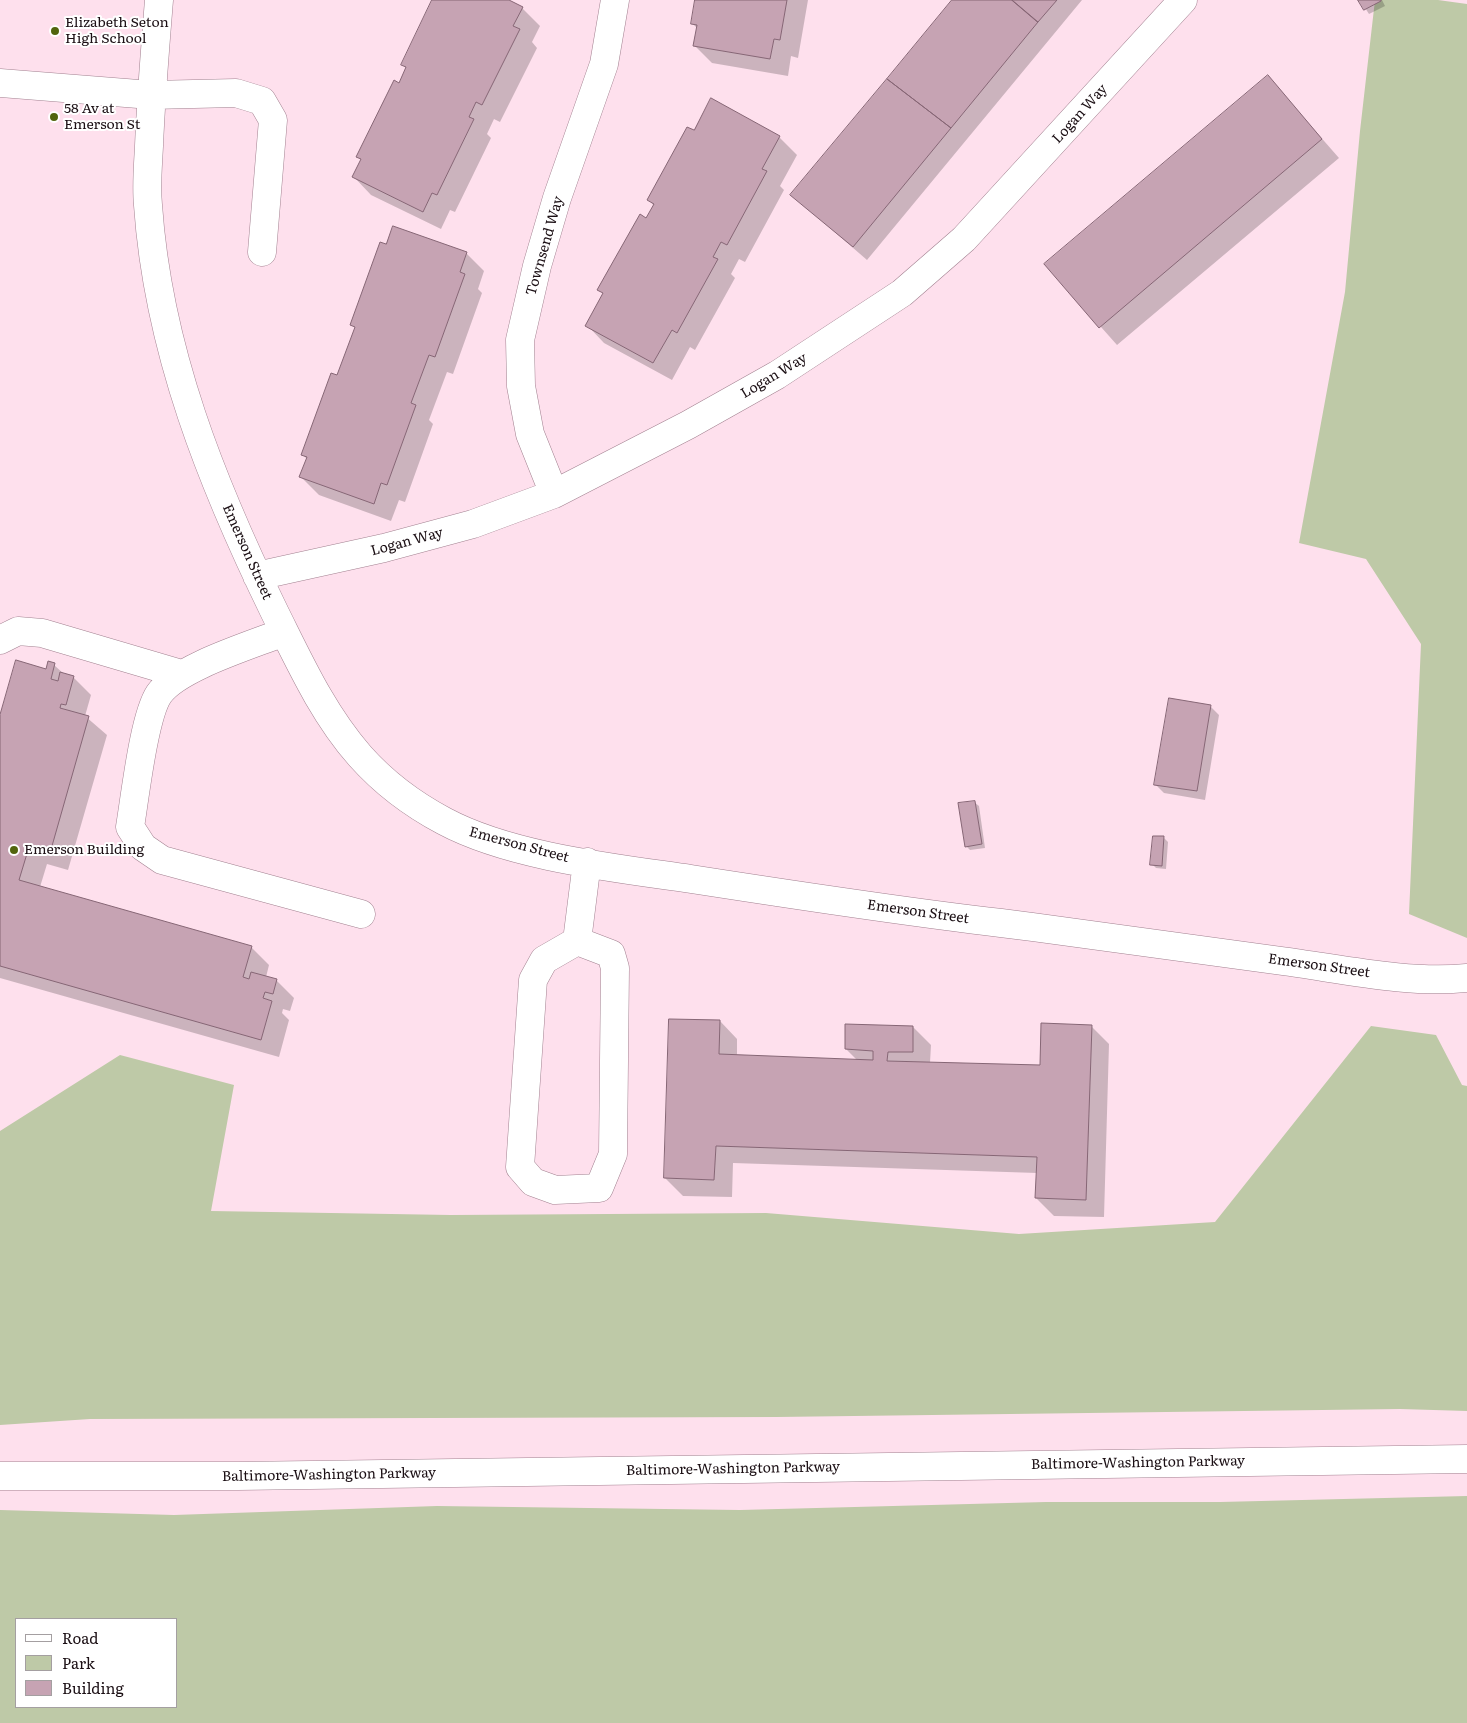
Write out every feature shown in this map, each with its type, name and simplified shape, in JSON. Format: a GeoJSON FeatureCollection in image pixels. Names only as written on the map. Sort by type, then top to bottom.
{"type":"FeatureCollection","features":[{"type":"Feature","properties":{"kind":"main road","name":"Emerson Street"},"geometry":{"type":"LineString","coordinates":[[159,0],[151,95],[147,201],[157,288],[179,380],[212,472],[257,576],[284,632],[328,714],[359,755],[396,792],[447,823],[485,838],[543,854],[587,862],[939,916],[1123,938],[1306,964],[1438,980],[1467,978]]}},
{"type":"Feature","properties":{"kind":"main road","name":"Townsend Way"},"geometry":{"type":"LineString","coordinates":[[554,494],[530,434],[521,386],[520,340],[537,266],[557,198],[604,64],[615,0]]}},
{"type":"Feature","properties":{"kind":"main road","name":"Logan Way"},"geometry":{"type":"LineString","coordinates":[[257,576],[384,548],[464,527],[554,494],[688,425],[777,375],[902,293],[964,239],[1183,0]]}},
{"type":"Feature","properties":{"kind":"main road"},"geometry":{"type":"LineString","coordinates":[[0,83],[151,95],[236,93],[262,101],[273,120],[262,252]]}},
{"type":"Feature","properties":{"kind":"main road"},"geometry":{"type":"LineString","coordinates":[[0,640],[18,631],[42,633],[181,674]]}},
{"type":"Feature","properties":{"kind":"main road"},"geometry":{"type":"LineString","coordinates":[[284,632],[181,674],[159,694],[149,720],[130,827],[143,847],[162,860],[360,914]]}},
{"type":"Feature","properties":{"kind":"main road"},"geometry":{"type":"LineString","coordinates":[[577,941],[587,862]]}},
{"type":"Feature","properties":{"kind":"main road"},"geometry":{"type":"LineString","coordinates":[[577,941],[611,954],[615,968],[612,1154],[599,1188],[554,1190],[533,1182],[520,1167],[533,980],[544,960],[577,941]]}},
{"type":"Feature","properties":{"kind":"main road","name":"Baltimore-Washington Parkway"},"geometry":{"type":"LineString","coordinates":[[0,1476],[238,1476],[1467,1459]]}},
{"type":"Feature","properties":{"kind":"green space"},"geometry":{"type":"Polygon","coordinates":[[[1375,0],[1438,0],[1467,4],[1467,938],[1409,914],[1421,644],[1366,559],[1299,543],[1345,292],[1360,131],[1375,0]]]}},
{"type":"Feature","properties":{"kind":"green space"},"geometry":{"type":"Polygon","coordinates":[[[1371,1026],[1436,1035],[1462,1085],[1467,1086],[1467,1411],[1400,1409],[776,1417],[90,1419],[0,1425],[0,1131],[120,1055],[234,1085],[211,1211],[451,1215],[766,1213],[1019,1234],[1215,1222],[1371,1026]]]}},
{"type":"Feature","properties":{"kind":"green space"},"geometry":{"type":"Polygon","coordinates":[[[1467,1496],[1467,1723],[0,1723],[0,1510],[174,1515],[437,1506],[740,1510],[1046,1502],[1220,1502],[1467,1496]]]}},
{"type":"Feature","properties":{"kind":"building"},"geometry":{"type":"Polygon","coordinates":[[[432,0],[509,0],[523,7],[513,26],[520,29],[482,105],[476,102],[469,117],[474,119],[437,195],[432,193],[423,212],[352,177],[361,159],[356,157],[394,80],[399,83],[406,67],[401,65],[432,0]]]}},
{"type":"Feature","properties":{"kind":"building"},"geometry":{"type":"Polygon","coordinates":[[[695,0],[787,0],[780,40],[774,39],[770,59],[693,46],[697,25],[691,24],[695,0]]]}},
{"type":"Feature","properties":{"kind":"building"},"geometry":{"type":"Polygon","coordinates":[[[952,0],[1012,0],[1038,22],[951,128],[887,79],[952,0]]]}},
{"type":"Feature","properties":{"kind":"building"},"geometry":{"type":"Polygon","coordinates":[[[1012,0],[1057,0],[1038,22],[1012,0]]]}},
{"type":"Feature","properties":{"kind":"building"},"geometry":{"type":"Polygon","coordinates":[[[1358,0],[1381,0],[1381,1],[1364,10],[1358,0]]]}},
{"type":"Feature","properties":{"kind":"building"},"geometry":{"type":"Polygon","coordinates":[[[1268,75],[1322,139],[1099,328],[1044,264],[1268,75]]]}},
{"type":"Feature","properties":{"kind":"building"},"geometry":{"type":"Polygon","coordinates":[[[887,79],[951,128],[853,247],[790,195],[887,79]]]}},
{"type":"Feature","properties":{"kind":"building"},"geometry":{"type":"Polygon","coordinates":[[[711,98],[780,136],[762,169],[767,171],[727,245],[721,242],[713,257],[718,259],[677,333],[672,330],[653,363],[585,326],[603,293],[597,290],[640,214],[646,218],[654,204],[647,200],[687,127],[694,130],[711,98]]]}},
{"type":"Feature","properties":{"kind":"building"},"geometry":{"type":"Polygon","coordinates":[[[393,226],[467,252],[460,272],[465,274],[435,357],[429,355],[411,403],[416,405],[387,485],[381,483],[374,504],[299,477],[307,457],[301,455],[331,373],[337,375],[355,327],[350,325],[380,242],[386,244],[393,226]]]}},
{"type":"Feature","properties":{"kind":"building","name":"Emerson Building"},"geometry":{"type":"Polygon","coordinates":[[[16,660],[46,669],[48,661],[55,663],[51,679],[58,681],[60,672],[74,676],[66,705],[61,704],[60,708],[89,716],[50,853],[29,847],[19,880],[252,946],[243,977],[249,979],[251,972],[277,979],[273,994],[265,992],[263,998],[272,1001],[261,1040],[0,966],[0,715],[16,660]]]}},
{"type":"Feature","properties":{"kind":"building"},"geometry":{"type":"Polygon","coordinates":[[[1169,698],[1211,705],[1197,791],[1154,785],[1169,698]]]}},
{"type":"Feature","properties":{"kind":"building"},"geometry":{"type":"Polygon","coordinates":[[[975,801],[982,844],[965,847],[958,803],[975,801]]]}},
{"type":"Feature","properties":{"kind":"building"},"geometry":{"type":"Polygon","coordinates":[[[1153,836],[1164,836],[1162,866],[1150,865],[1153,836]]]}},
{"type":"Feature","properties":{"kind":"building"},"geometry":{"type":"Polygon","coordinates":[[[669,1019],[720,1020],[719,1054],[873,1060],[873,1051],[845,1049],[845,1024],[913,1026],[913,1052],[888,1052],[887,1061],[1040,1065],[1041,1023],[1092,1025],[1086,1200],[1035,1198],[1037,1157],[716,1146],[714,1180],[664,1178],[669,1019]]]}},
{"type":"Feature","properties":{"kind":"place","name":"Elizabeth Seton High School"},"geometry":{"type":"Point","coordinates":[55,31]}},
{"type":"Feature","properties":{"kind":"place","name":"58 Av at Emerson St"},"geometry":{"type":"Point","coordinates":[54,117]}},
{"type":"Feature","properties":{"kind":"place","name":"Emerson Building"},"geometry":{"type":"Point","coordinates":[14,850]}}]}
